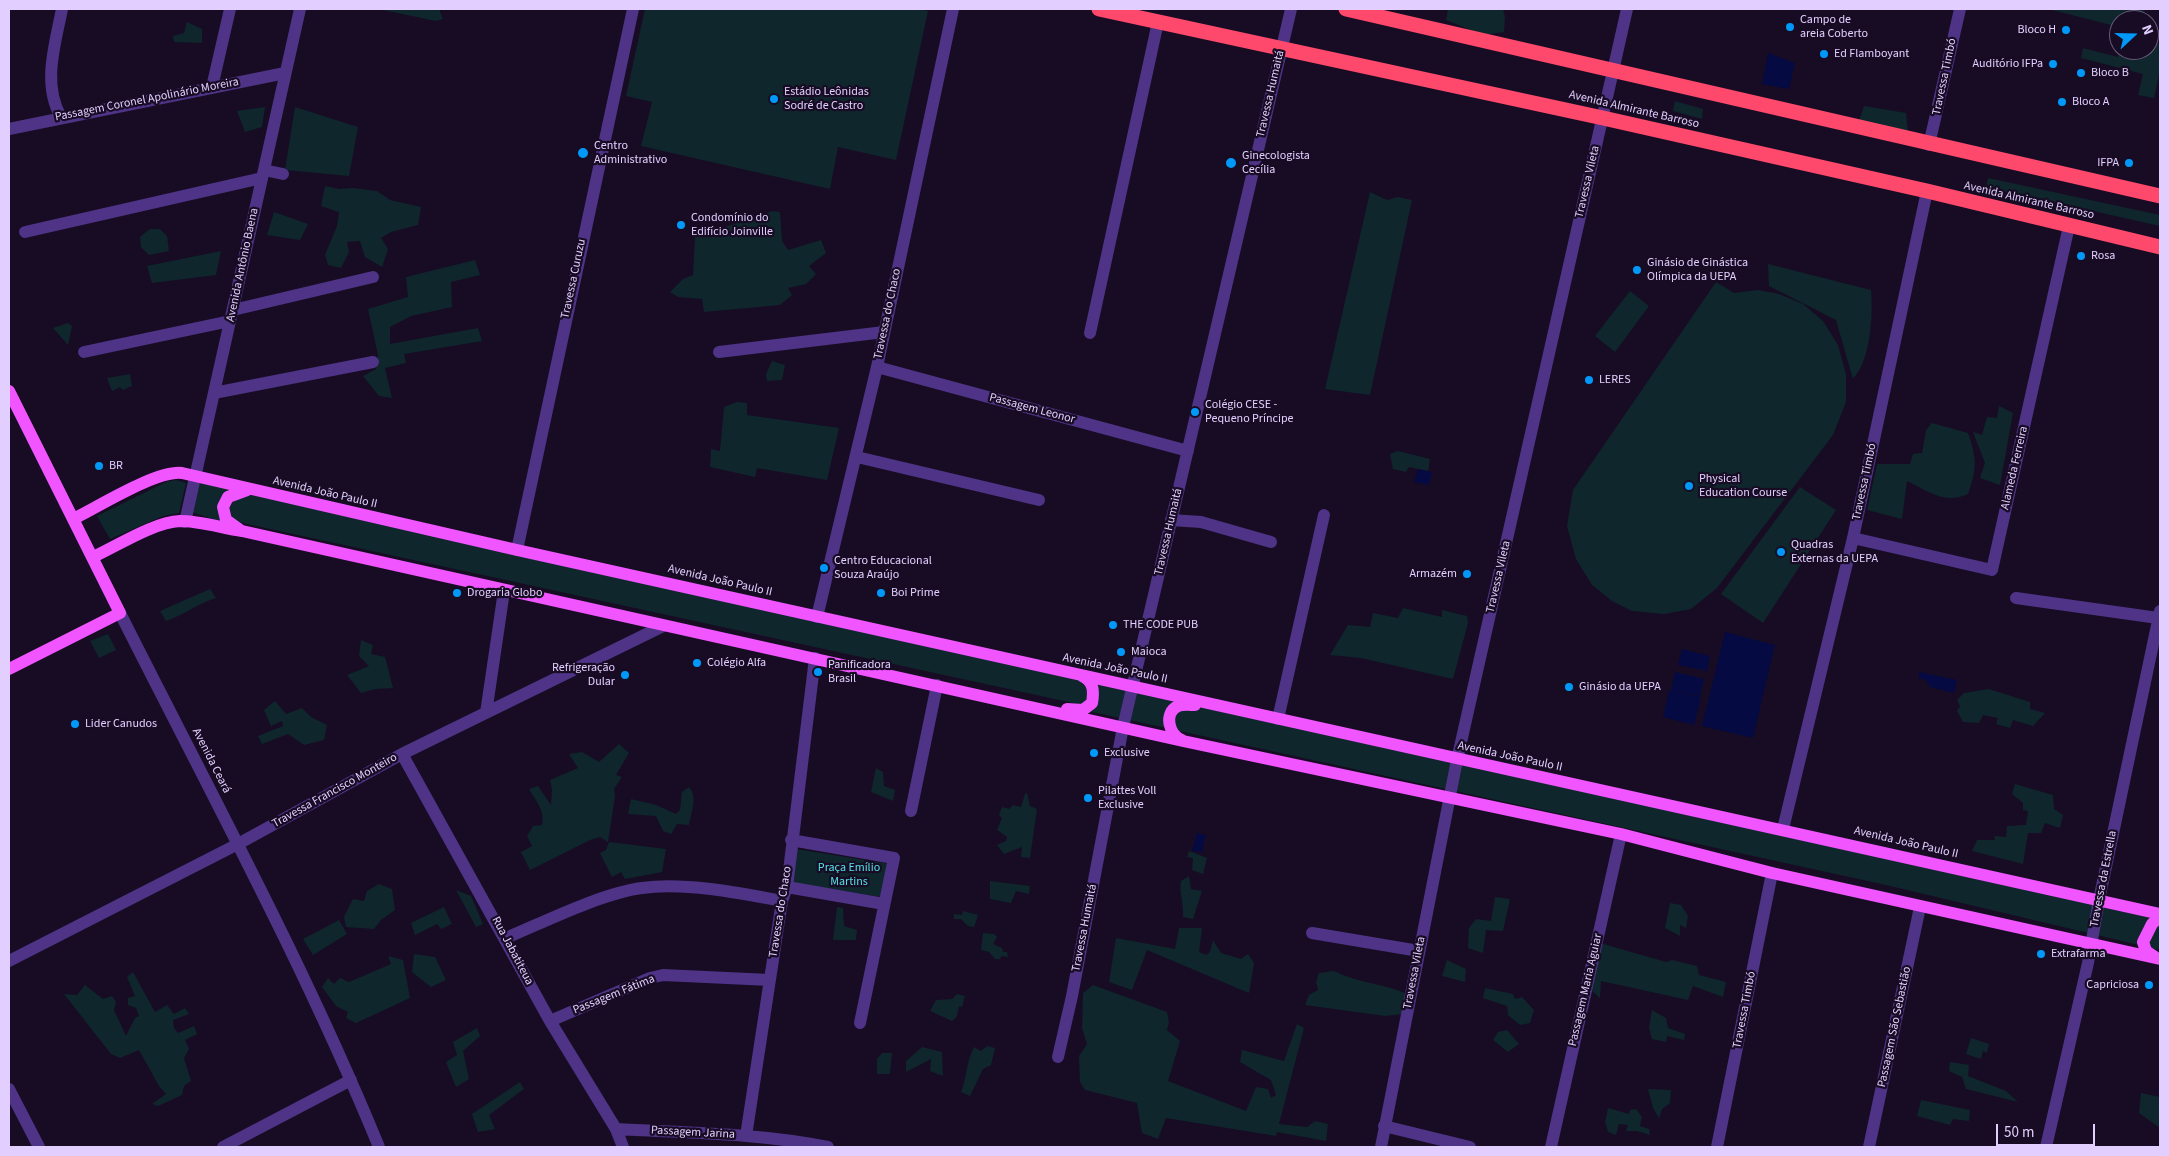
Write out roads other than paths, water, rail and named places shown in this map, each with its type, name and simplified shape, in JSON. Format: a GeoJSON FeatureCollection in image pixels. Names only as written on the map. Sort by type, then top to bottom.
{"type":"FeatureCollection","features":[{"type":"Feature","properties":{"kind":"highway","name":"Avenida Almirante Barroso"},"geometry":{"type":"LineString","coordinates":[[1099,9],[1603,118],[1927,191],[2160,247]]}},
{"type":"Feature","properties":{"kind":"highway"},"geometry":{"type":"LineString","coordinates":[[1346,9],[2160,196]]}},
{"type":"Feature","properties":{"kind":"main road","name":"Avenida Ceará"},"geometry":{"type":"LineString","coordinates":[[9,391],[120,613]]}},
{"type":"Feature","properties":{"kind":"main road","name":"Avenida João Paulo II"},"geometry":{"type":"LineString","coordinates":[[73,519],[166,474],[175,472],[1457,760],[1783,829],[2160,915]]}},
{"type":"Feature","properties":{"kind":"main road"},"geometry":{"type":"LineString","coordinates":[[242,531],[226,520],[222,507],[228,497],[250,490]]}},
{"type":"Feature","properties":{"kind":"main road"},"geometry":{"type":"LineString","coordinates":[[93,557],[163,525],[185,522],[242,531],[1123,728],[1622,834],[1772,873],[2159,959]]}},
{"type":"Feature","properties":{"kind":"main road"},"geometry":{"type":"LineString","coordinates":[[9,669],[120,613]]}},
{"type":"Feature","properties":{"kind":"main road"},"geometry":{"type":"LineString","coordinates":[[1050,711],[1059,708],[1083,710],[1090,706],[1094,689],[1085,677],[1079,675]]}},
{"type":"Feature","properties":{"kind":"main road"},"geometry":{"type":"LineString","coordinates":[[1183,741],[1177,738],[1169,725],[1174,709],[1182,705],[1215,705]]}},
{"type":"Feature","properties":{"kind":"main road"},"geometry":{"type":"LineString","coordinates":[[2159,959],[2146,951],[2143,942],[2152,924],[2160,915]]}},
{"type":"Feature","properties":{"kind":"street"},"geometry":{"type":"LineString","coordinates":[[61,118],[56,109],[50,82],[62,9]]}},
{"type":"Feature","properties":{"kind":"street"},"geometry":{"type":"LineString","coordinates":[[212,87],[230,9]]}},
{"type":"Feature","properties":{"kind":"street","name":"Avenida Antônio Baena"},"geometry":{"type":"LineString","coordinates":[[185,522],[300,9]]}},
{"type":"Feature","properties":{"kind":"street","name":"Travessa Curuzu"},"geometry":{"type":"LineString","coordinates":[[518,550],[633,9]]}},
{"type":"Feature","properties":{"kind":"street","name":"Travessa do Chaco"},"geometry":{"type":"LineString","coordinates":[[817,617],[857,457],[953,9]]}},
{"type":"Feature","properties":{"kind":"street","name":"Travessa Humaitá"},"geometry":{"type":"LineString","coordinates":[[1058,1057],[1072,996],[1123,728],[1291,9]]}},
{"type":"Feature","properties":{"kind":"street","name":"Travessa Vileta"},"geometry":{"type":"LineString","coordinates":[[1381,1147],[1457,760],[1627,9]]}},
{"type":"Feature","properties":{"kind":"street","name":"Travessa Timbó"},"geometry":{"type":"LineString","coordinates":[[1929,144],[1960,9]]}},
{"type":"Feature","properties":{"kind":"street"},"geometry":{"type":"LineString","coordinates":[[1090,333],[1158,22]]}},
{"type":"Feature","properties":{"kind":"street","name":"Passagem Coronel Apolinário Moreira"},"geometry":{"type":"LineString","coordinates":[[9,129],[286,73]]}},
{"type":"Feature","properties":{"kind":"street"},"geometry":{"type":"LineString","coordinates":[[25,232],[263,174],[283,174]]}},
{"type":"Feature","properties":{"kind":"street","name":"Travessa Timbó"},"geometry":{"type":"LineString","coordinates":[[1783,829],[1853,538],[1927,191]]}},
{"type":"Feature","properties":{"kind":"street","name":"Alameda Ferreira"},"geometry":{"type":"LineString","coordinates":[[1853,538],[1992,570],[2069,226]]}},
{"type":"Feature","properties":{"kind":"street"},"geometry":{"type":"LineString","coordinates":[[84,352],[232,316],[373,277]]}},
{"type":"Feature","properties":{"kind":"street"},"geometry":{"type":"LineString","coordinates":[[719,352],[884,332]]}},
{"type":"Feature","properties":{"kind":"street"},"geometry":{"type":"LineString","coordinates":[[214,393],[374,362]]}},
{"type":"Feature","properties":{"kind":"street","name":"Passagem Leonor"},"geometry":{"type":"LineString","coordinates":[[877,367],[1188,451]]}},
{"type":"Feature","properties":{"kind":"street"},"geometry":{"type":"LineString","coordinates":[[857,457],[1039,500]]}},
{"type":"Feature","properties":{"kind":"street"},"geometry":{"type":"LineString","coordinates":[[1278,719],[1324,515]]}},
{"type":"Feature","properties":{"kind":"street"},"geometry":{"type":"LineString","coordinates":[[1172,520],[1201,522],[1271,542]]}},
{"type":"Feature","properties":{"kind":"street"},"geometry":{"type":"LineString","coordinates":[[486,713],[504,591]]}},
{"type":"Feature","properties":{"kind":"street"},"geometry":{"type":"LineString","coordinates":[[2016,598],[2159,614]]}},
{"type":"Feature","properties":{"kind":"street","name":"Avenida Ceará"},"geometry":{"type":"LineString","coordinates":[[120,613],[238,844],[351,1080],[379,1147]]}},
{"type":"Feature","properties":{"kind":"street","name":"Travessa da Estrella"},"geometry":{"type":"LineString","coordinates":[[2046,1147],[2092,944],[2099,900],[2159,614]]}},
{"type":"Feature","properties":{"kind":"street","name":"Travessa Francisco Monteiro"},"geometry":{"type":"LineString","coordinates":[[9,961],[238,844],[402,754],[663,626]]}},
{"type":"Feature","properties":{"kind":"street","name":"Travessa do Chaco"},"geometry":{"type":"LineString","coordinates":[[746,1136],[782,901],[787,887],[791,840],[815,658]]}},
{"type":"Feature","properties":{"kind":"street"},"geometry":{"type":"LineString","coordinates":[[911,812],[937,685]]}},
{"type":"Feature","properties":{"kind":"street","name":"Rua Jabatiteua"},"geometry":{"type":"LineString","coordinates":[[402,754],[506,938],[550,1021],[616,1129],[623,1147]]}},
{"type":"Feature","properties":{"kind":"street","name":"Passagem Maria Aguiar"},"geometry":{"type":"LineString","coordinates":[[1550,1147],[1622,834]]}},
{"type":"Feature","properties":{"kind":"street"},"geometry":{"type":"LineString","coordinates":[[791,840],[894,858],[860,1023]]}},
{"type":"Feature","properties":{"kind":"street","name":"Travessa Timbó"},"geometry":{"type":"LineString","coordinates":[[1718,1147],[1772,873]]}},
{"type":"Feature","properties":{"kind":"street"},"geometry":{"type":"LineString","coordinates":[[506,938],[604,899],[641,888],[666,887],[734,892],[782,901]]}},
{"type":"Feature","properties":{"kind":"street"},"geometry":{"type":"LineString","coordinates":[[787,887],[884,904]]}},
{"type":"Feature","properties":{"kind":"street","name":"Passagem São Sebastião"},"geometry":{"type":"LineString","coordinates":[[1869,1147],[1920,907]]}},
{"type":"Feature","properties":{"kind":"street"},"geometry":{"type":"LineString","coordinates":[[1312,933],[1419,951]]}},
{"type":"Feature","properties":{"kind":"street","name":"Passagem Fátima"},"geometry":{"type":"LineString","coordinates":[[550,1021],[650,978],[663,975],[770,980]]}},
{"type":"Feature","properties":{"kind":"street"},"geometry":{"type":"LineString","coordinates":[[223,1147],[351,1080]]}},
{"type":"Feature","properties":{"kind":"street"},"geometry":{"type":"LineString","coordinates":[[9,1089],[39,1147]]}},
{"type":"Feature","properties":{"kind":"street"},"geometry":{"type":"LineString","coordinates":[[1384,1126],[1470,1147]]}},
{"type":"Feature","properties":{"kind":"street","name":"Passagem Jarina"},"geometry":{"type":"LineString","coordinates":[[616,1129],[746,1136],[828,1147]]}},
{"type":"Feature","properties":{"kind":"place","name":"Campo de areia Coberto"},"geometry":{"type":"Point","coordinates":[1790,27]}},
{"type":"Feature","properties":{"kind":"place","name":"Bloco H"},"geometry":{"type":"Point","coordinates":[2066,30]}},
{"type":"Feature","properties":{"kind":"place","name":"Ed Flamboyant"},"geometry":{"type":"Point","coordinates":[1824,54]}},
{"type":"Feature","properties":{"kind":"place","name":"Auditório IFPa"},"geometry":{"type":"Point","coordinates":[2053,64]}},
{"type":"Feature","properties":{"kind":"place","name":"Bloco B"},"geometry":{"type":"Point","coordinates":[2081,73]}},
{"type":"Feature","properties":{"kind":"place","name":"Estádio Leônidas Sodré de Castro"},"geometry":{"type":"Point","coordinates":[774,99]}},
{"type":"Feature","properties":{"kind":"place","name":"Bloco A"},"geometry":{"type":"Point","coordinates":[2062,102]}},
{"type":"Feature","properties":{"kind":"place","name":"Centro Administrativo"},"geometry":{"type":"Point","coordinates":[583,153]}},
{"type":"Feature","properties":{"kind":"place","name":"Ginecologista Cecília"},"geometry":{"type":"Point","coordinates":[1231,163]}},
{"type":"Feature","properties":{"kind":"place","name":"IFPA"},"geometry":{"type":"Point","coordinates":[2129,163]}},
{"type":"Feature","properties":{"kind":"place","name":"Condomínio do Edifício Joinville"},"geometry":{"type":"Point","coordinates":[681,225]}},
{"type":"Feature","properties":{"kind":"place","name":"Rosa"},"geometry":{"type":"Point","coordinates":[2081,256]}},
{"type":"Feature","properties":{"kind":"place","name":"Ginásio de Ginástica Olímpica da UEPA"},"geometry":{"type":"Point","coordinates":[1637,270]}},
{"type":"Feature","properties":{"kind":"place","name":"LERES"},"geometry":{"type":"Point","coordinates":[1589,380]}},
{"type":"Feature","properties":{"kind":"place","name":"Colégio CESE - Pequeno Príncipe"},"geometry":{"type":"Point","coordinates":[1195,412]}},
{"type":"Feature","properties":{"kind":"place","name":"BR"},"geometry":{"type":"Point","coordinates":[99,466]}},
{"type":"Feature","properties":{"kind":"place","name":"Physical Education Course"},"geometry":{"type":"Point","coordinates":[1689,486]}},
{"type":"Feature","properties":{"kind":"place","name":"Quadras Externas da UEPA"},"geometry":{"type":"Point","coordinates":[1781,552]}},
{"type":"Feature","properties":{"kind":"place","name":"Centro Educacional Souza Araújo"},"geometry":{"type":"Point","coordinates":[824,568]}},
{"type":"Feature","properties":{"kind":"place","name":"Armazém"},"geometry":{"type":"Point","coordinates":[1467,574]}},
{"type":"Feature","properties":{"kind":"place","name":"Drogaria Globo"},"geometry":{"type":"Point","coordinates":[457,593]}},
{"type":"Feature","properties":{"kind":"place","name":"Boi Prime"},"geometry":{"type":"Point","coordinates":[881,593]}},
{"type":"Feature","properties":{"kind":"place","name":"THE CODE PUB"},"geometry":{"type":"Point","coordinates":[1113,625]}},
{"type":"Feature","properties":{"kind":"place","name":"Maioca"},"geometry":{"type":"Point","coordinates":[1121,652]}},
{"type":"Feature","properties":{"kind":"place","name":"Colégio Alfa"},"geometry":{"type":"Point","coordinates":[697,663]}},
{"type":"Feature","properties":{"kind":"place","name":"Panificadora Brasil"},"geometry":{"type":"Point","coordinates":[818,672]}},
{"type":"Feature","properties":{"kind":"place","name":"Refrigeração Dular"},"geometry":{"type":"Point","coordinates":[625,675]}},
{"type":"Feature","properties":{"kind":"place","name":"Ginásio da UEPA"},"geometry":{"type":"Point","coordinates":[1569,687]}},
{"type":"Feature","properties":{"kind":"place","name":"Lider Canudos"},"geometry":{"type":"Point","coordinates":[75,724]}},
{"type":"Feature","properties":{"kind":"place","name":"Exclusive"},"geometry":{"type":"Point","coordinates":[1094,753]}},
{"type":"Feature","properties":{"kind":"place","name":"Pilattes Voll Exclusive"},"geometry":{"type":"Point","coordinates":[1088,798]}},
{"type":"Feature","properties":{"kind":"place","name":"Extrafarma"},"geometry":{"type":"Point","coordinates":[2041,954]}},
{"type":"Feature","properties":{"kind":"place","name":"Capriciosa"},"geometry":{"type":"Point","coordinates":[2149,985]}},
{"type":"Feature","properties":{"kind":"park label","name":"Praça Emílio Martins"},"geometry":{"type":"Point","coordinates":[849,875]}}]}
